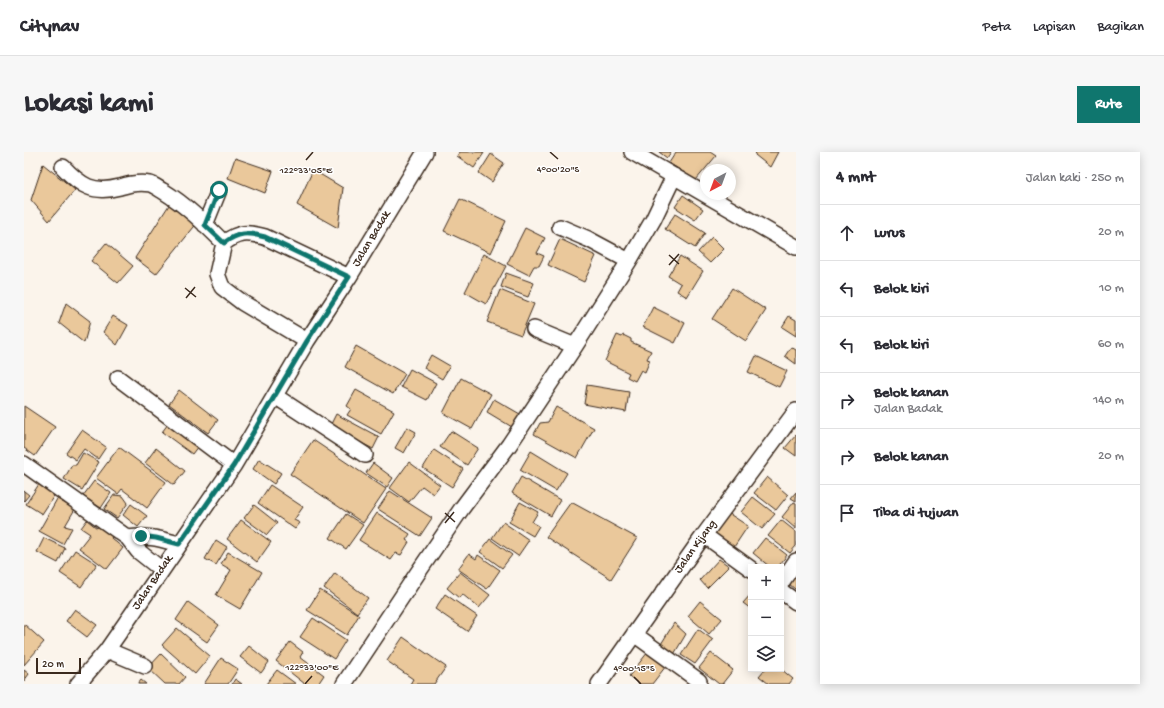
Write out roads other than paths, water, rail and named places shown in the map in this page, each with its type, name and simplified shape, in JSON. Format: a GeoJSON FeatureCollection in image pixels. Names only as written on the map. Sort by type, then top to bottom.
{"type":"FeatureCollection","features":[{"type":"Feature","properties":{"kind":"street","name":"Jalan Badak"},"geometry":{"type":"LineString","coordinates":[[78,684],[107,650],[234,465],[307,341],[349,277],[425,152]]}},
{"type":"Feature","properties":{"kind":"street"},"geometry":{"type":"LineString","coordinates":[[632,152],[796,248]]}},
{"type":"Feature","properties":{"kind":"street"},"geometry":{"type":"LineString","coordinates":[[63,168],[76,181],[94,190],[116,188],[139,183],[151,184],[185,206],[224,243]]}},
{"type":"Feature","properties":{"kind":"street"},"geometry":{"type":"LineString","coordinates":[[344,684],[462,508],[509,445],[575,346],[653,220],[674,176]]}},
{"type":"Feature","properties":{"kind":"street"},"geometry":{"type":"LineString","coordinates":[[205,225],[219,190]]}},
{"type":"Feature","properties":{"kind":"street"},"geometry":{"type":"LineString","coordinates":[[560,227],[588,239],[629,261]]}},
{"type":"Feature","properties":{"kind":"street"},"geometry":{"type":"LineString","coordinates":[[307,341],[243,303],[222,287],[217,274],[224,243],[232,236],[243,234],[253,234],[265,237],[349,277]]}},
{"type":"Feature","properties":{"kind":"street"},"geometry":{"type":"LineString","coordinates":[[534,329],[575,346]]}},
{"type":"Feature","properties":{"kind":"street"},"geometry":{"type":"LineString","coordinates":[[118,378],[234,465]]}},
{"type":"Feature","properties":{"kind":"street"},"geometry":{"type":"LineString","coordinates":[[275,396],[365,455]]}},
{"type":"Feature","properties":{"kind":"street","name":"Jalan Kijang"},"geometry":{"type":"LineString","coordinates":[[599,684],[704,535],[796,411]]}},
{"type":"Feature","properties":{"kind":"street"},"geometry":{"type":"LineString","coordinates":[[24,464],[128,538],[138,551],[162,570]]}},
{"type":"Feature","properties":{"kind":"street"},"geometry":{"type":"LineString","coordinates":[[704,535],[748,567]]}},
{"type":"Feature","properties":{"kind":"street"},"geometry":{"type":"LineString","coordinates":[[128,538],[141,536],[179,544]]}},
{"type":"Feature","properties":{"kind":"street"},"geometry":{"type":"LineString","coordinates":[[784,578],[796,560]]}},
{"type":"Feature","properties":{"kind":"street"},"geometry":{"type":"LineString","coordinates":[[784,593],[796,602]]}},
{"type":"Feature","properties":{"kind":"street"},"geometry":{"type":"LineString","coordinates":[[634,634],[699,682]]}},
{"type":"Feature","properties":{"kind":"street"},"geometry":{"type":"LineString","coordinates":[[107,650],[146,666]]}}]}
